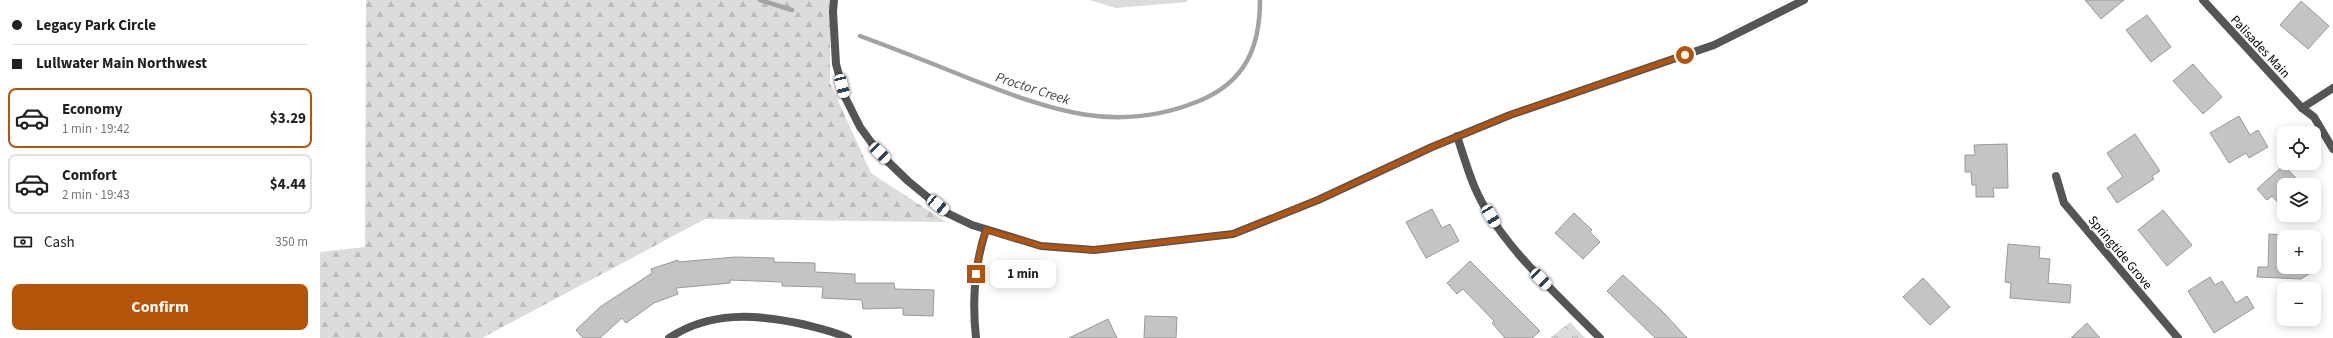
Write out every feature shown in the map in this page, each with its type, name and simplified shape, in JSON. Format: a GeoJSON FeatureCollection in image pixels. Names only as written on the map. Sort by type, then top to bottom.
{"type":"FeatureCollection","features":[{"type":"Feature","properties":{"kind":"street"},"geometry":{"type":"LineString","coordinates":[[834,0],[833,12],[836,64],[845,97],[860,127],[880,153],[908,181],[947,213],[986,230],[1041,246],[1094,250],[1233,234],[1318,200],[1457,136],[1510,115],[1714,45],[1804,0]]}},
{"type":"Feature","properties":{"kind":"street","name":"Palisades Main"},"geometry":{"type":"LineString","coordinates":[[2203,0],[2302,108],[2314,117],[2333,149]]}},
{"type":"Feature","properties":{"kind":"street"},"geometry":{"type":"LineString","coordinates":[[2302,108],[2333,88]]}},
{"type":"Feature","properties":{"kind":"street"},"geometry":{"type":"LineString","coordinates":[[1457,136],[1475,189],[1499,229],[1541,279],[1600,338]]}},
{"type":"Feature","properties":{"kind":"street","name":"Springtide Grove"},"geometry":{"type":"LineString","coordinates":[[2056,176],[2064,203],[2178,338]]}},
{"type":"Feature","properties":{"kind":"street"},"geometry":{"type":"LineString","coordinates":[[976,338],[974,286],[980,249],[986,230]]}},
{"type":"Feature","properties":{"kind":"street"},"geometry":{"type":"LineString","coordinates":[[669,338],[698,324],[722,317],[767,316],[834,331],[848,338]]}},
{"type":"Feature","properties":{"kind":"green space"},"geometry":{"type":"Polygon","coordinates":[[[366,0],[830,0],[830,83],[871,173],[946,222],[705,219],[482,338],[320,338],[320,252],[365,247],[366,0]]]}},
{"type":"Feature","properties":{"kind":"green space"},"geometry":{"type":"Polygon","coordinates":[[[1089,0],[1187,0],[1187,2],[1116,8],[1089,0]]]}},
{"type":"Feature","properties":{"kind":"green space"},"geometry":{"type":"Polygon","coordinates":[[[1570,322],[1585,338],[1550,338],[1570,322]]]}},
{"type":"Feature","properties":{"kind":"building"},"geometry":{"type":"Polygon","coordinates":[[[2085,0],[2124,0],[2101,19],[2085,0]]]}},
{"type":"Feature","properties":{"kind":"building"},"geometry":{"type":"Polygon","coordinates":[[[2301,1],[2329,26],[2308,49],[2280,25],[2301,1]]]}},
{"type":"Feature","properties":{"kind":"building"},"geometry":{"type":"Polygon","coordinates":[[[2147,15],[2171,47],[2151,62],[2126,30],[2147,15]]]}},
{"type":"Feature","properties":{"kind":"building"},"geometry":{"type":"Polygon","coordinates":[[[2193,64],[2222,97],[2203,114],[2173,81],[2193,64]]]}},
{"type":"Feature","properties":{"kind":"building"},"geometry":{"type":"Polygon","coordinates":[[[2239,116],[2250,135],[2258,130],[2268,147],[2249,158],[2246,153],[2229,163],[2210,133],[2239,116]]]}},
{"type":"Feature","properties":{"kind":"building"},"geometry":{"type":"Polygon","coordinates":[[[2135,134],[2160,171],[2152,176],[2154,179],[2117,203],[2107,188],[2123,177],[2107,153],[2135,134]]]}},
{"type":"Feature","properties":{"kind":"building"},"geometry":{"type":"Polygon","coordinates":[[[2007,144],[2008,188],[1993,188],[1994,197],[1976,197],[1976,185],[1972,185],[1971,172],[1965,172],[1965,155],[1975,155],[1974,145],[2007,144]]]}},
{"type":"Feature","properties":{"kind":"building"},"geometry":{"type":"Polygon","coordinates":[[[2278,170],[2288,170],[2296,178],[2277,178],[2277,201],[2272,196],[2267,200],[2257,189],[2278,170]]]}},
{"type":"Feature","properties":{"kind":"building"},"geometry":{"type":"Polygon","coordinates":[[[1432,209],[1442,228],[1450,224],[1459,241],[1426,258],[1406,222],[1432,209]]]}},
{"type":"Feature","properties":{"kind":"building"},"geometry":{"type":"Polygon","coordinates":[[[2163,210],[2192,245],[2167,266],[2138,230],[2163,210]]]}},
{"type":"Feature","properties":{"kind":"building"},"geometry":{"type":"Polygon","coordinates":[[[1574,213],[1592,230],[1590,232],[1600,242],[1583,259],[1555,233],[1574,213]]]}},
{"type":"Feature","properties":{"kind":"building"},"geometry":{"type":"Polygon","coordinates":[[[2269,234],[2277,235],[2277,274],[2309,274],[2301,279],[2257,277],[2258,267],[2268,267],[2269,234]]]}},
{"type":"Feature","properties":{"kind":"building"},"geometry":{"type":"Polygon","coordinates":[[[2008,244],[2040,247],[2039,258],[2050,259],[2048,283],[2071,285],[2070,303],[2010,298],[2011,283],[2005,282],[2008,244]]]}},
{"type":"Feature","properties":{"kind":"building"},"geometry":{"type":"Polygon","coordinates":[[[735,257],[774,258],[774,262],[815,263],[815,272],[855,274],[855,283],[894,283],[895,289],[934,290],[933,316],[903,315],[903,308],[863,309],[862,300],[822,298],[823,287],[782,286],[782,282],[730,280],[730,283],[676,288],[678,294],[654,303],[626,323],[622,318],[600,338],[583,338],[576,330],[600,307],[652,273],[651,269],[678,260],[679,262],[735,257]]]}},
{"type":"Feature","properties":{"kind":"building"},"geometry":{"type":"Polygon","coordinates":[[[1470,261],[1540,331],[1532,338],[1505,338],[1492,323],[1494,321],[1463,289],[1457,294],[1447,283],[1470,261]]]}},
{"type":"Feature","properties":{"kind":"building"},"geometry":{"type":"Polygon","coordinates":[[[1623,275],[1663,312],[1687,338],[1655,338],[1607,291],[1623,275]]]}},
{"type":"Feature","properties":{"kind":"building"},"geometry":{"type":"Polygon","coordinates":[[[2210,277],[2215,285],[2222,281],[2236,303],[2247,296],[2254,308],[2214,333],[2188,291],[2210,277]]]}},
{"type":"Feature","properties":{"kind":"building"},"geometry":{"type":"Polygon","coordinates":[[[1923,278],[1950,307],[1930,325],[1903,297],[1923,278]]]}},
{"type":"Feature","properties":{"kind":"building"},"geometry":{"type":"Polygon","coordinates":[[[1145,316],[1177,317],[1176,338],[1144,338],[1145,316]]]}},
{"type":"Feature","properties":{"kind":"building"},"geometry":{"type":"Polygon","coordinates":[[[1108,319],[1117,338],[1069,338],[1108,319]]]}},
{"type":"Feature","properties":{"kind":"building"},"geometry":{"type":"Polygon","coordinates":[[[2087,323],[2100,338],[2071,338],[2087,323]]]}},
{"type":"Feature","properties":{"kind":"waterway","name":"Proctor Creek"},"geometry":{"type":"LineString","coordinates":[[760,0],[792,10]]}},
{"type":"Feature","properties":{"kind":"waterway","name":"Proctor Creek"},"geometry":{"type":"LineString","coordinates":[[860,36],[1002,91],[1057,109],[1112,117],[1140,116],[1169,111],[1199,101],[1228,84],[1239,73],[1253,48],[1257,33],[1260,0]]}},
{"type":"Feature","properties":{"kind":"route"},"geometry":{"type":"LineString","coordinates":[[976,274],[980,249],[986,230],[1041,246],[1094,250],[1233,234],[1318,200],[1432,147],[1510,115],[1685,55]]}}]}
